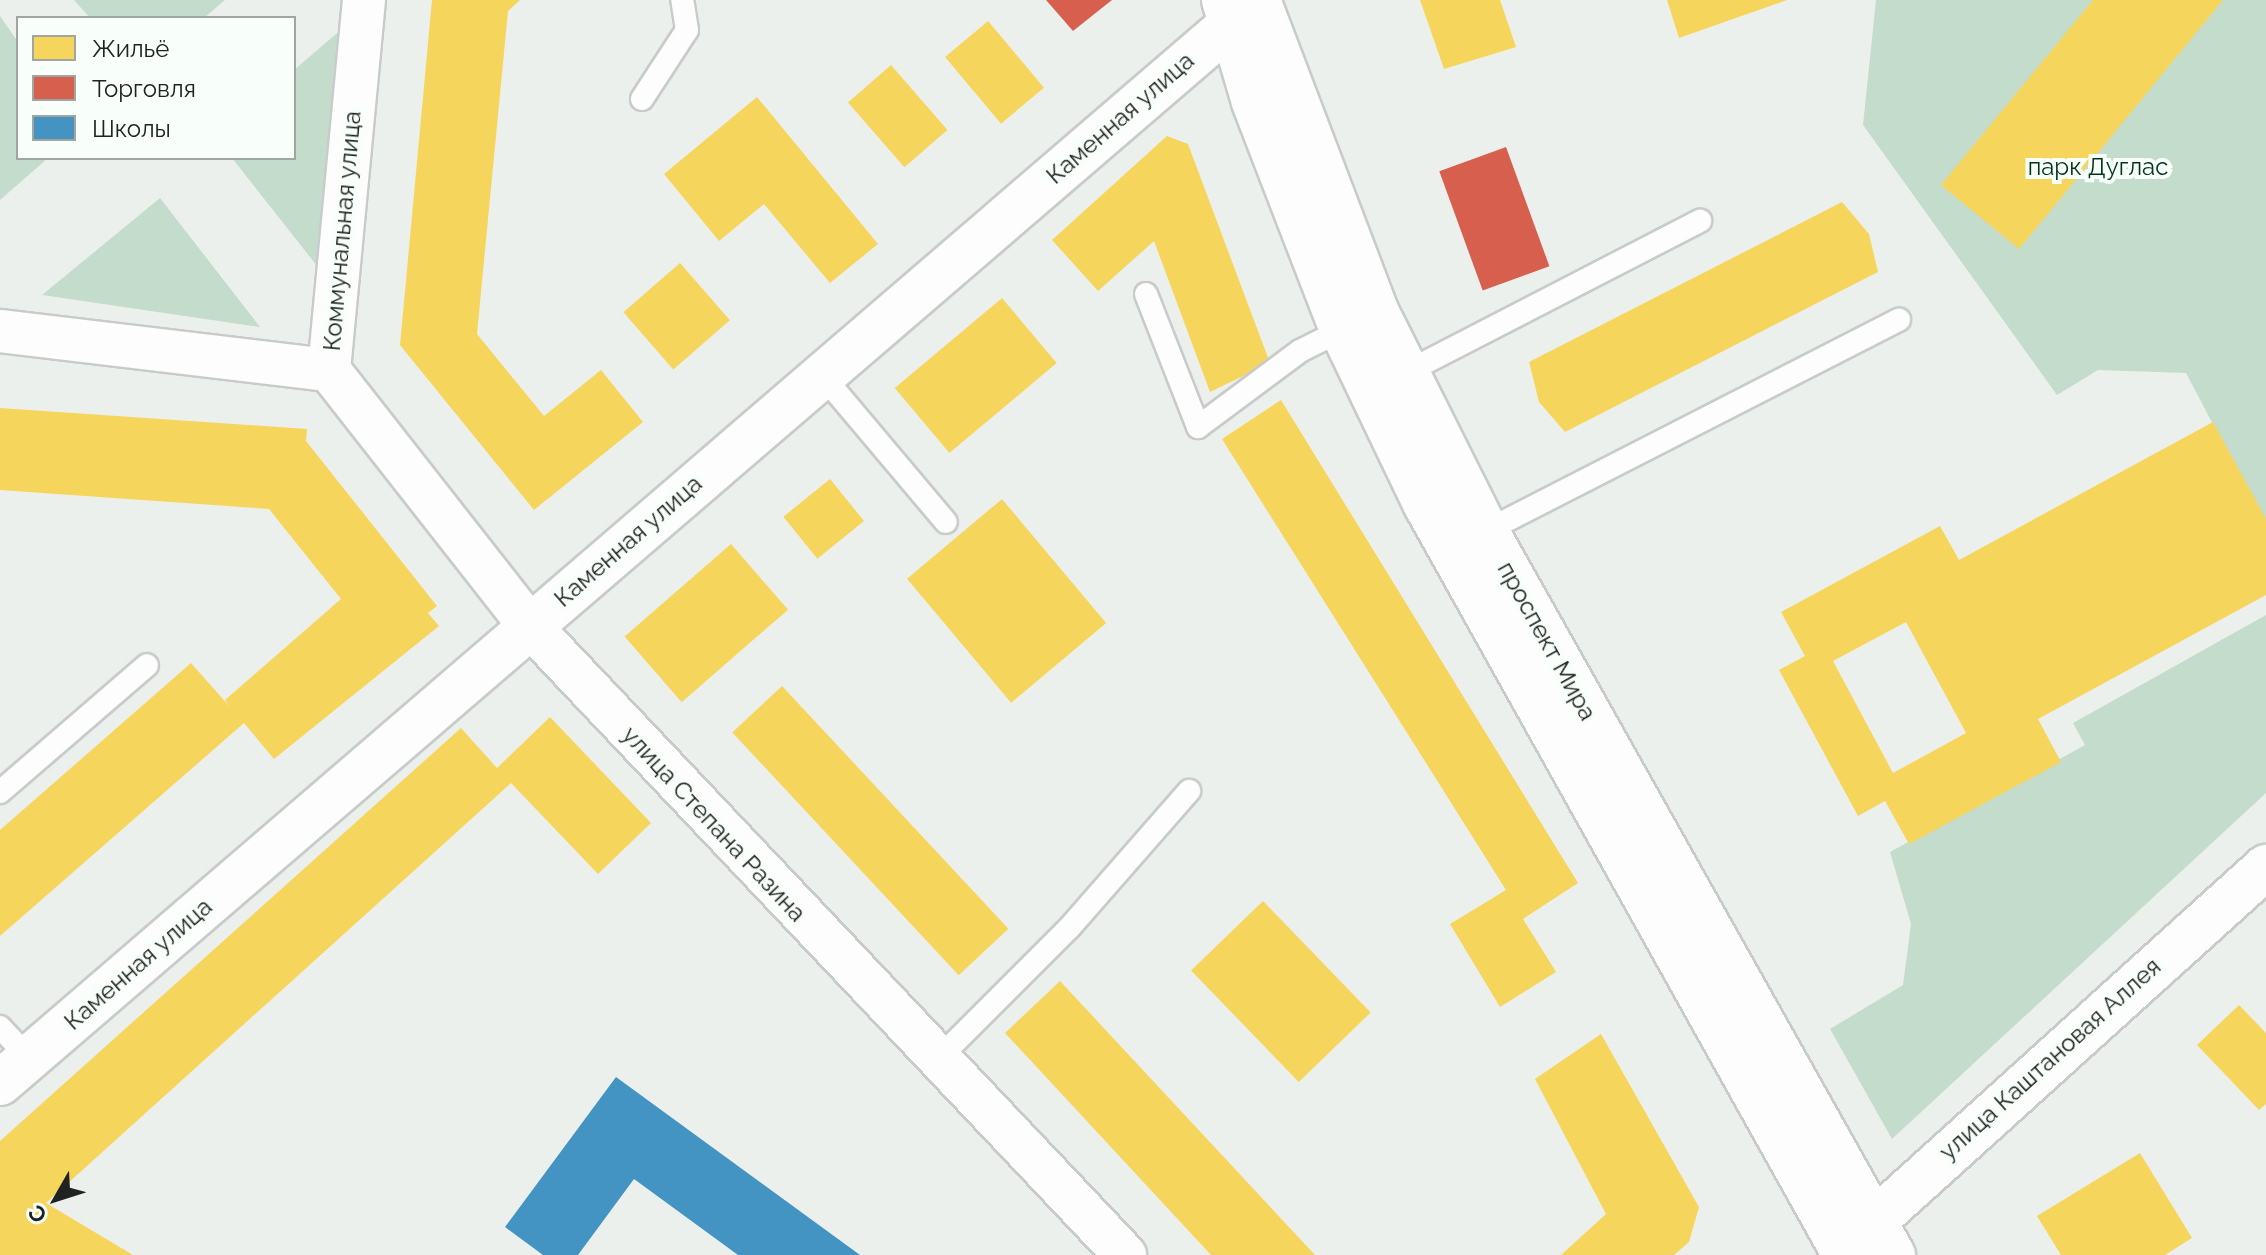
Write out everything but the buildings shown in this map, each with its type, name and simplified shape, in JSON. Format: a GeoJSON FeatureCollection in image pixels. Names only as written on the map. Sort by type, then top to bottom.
{"type":"FeatureCollection","features":[{"type":"Feature","properties":{"kind":"main road","name":"проспект Мира"},"geometry":{"type":"LineString","coordinates":[[1243,6],[1342,330],[1445,540],[1841,1254]]}},
{"type":"Feature","properties":{"kind":"main road","name":"проспект Мира"},"geometry":{"type":"LineString","coordinates":[[1243,6],[1407,372],[1486,531],[1883,1237]]}},
{"type":"Feature","properties":{"kind":"main road","name":"Каменная улица"},"geometry":{"type":"LineString","coordinates":[[10,1056],[530,626],[1243,6]]}},
{"type":"Feature","properties":{"kind":"main road","name":"улица Каштановая Аллея"},"geometry":{"type":"LineString","coordinates":[[1841,1254],[1883,1237],[2266,867]]}},
{"type":"Feature","properties":{"kind":"street","name":"Коммунальная улица"},"geometry":{"type":"LineString","coordinates":[[0,331],[329,370],[364,0]]}},
{"type":"Feature","properties":{"kind":"street","name":"улица Степана Разина"},"geometry":{"type":"LineString","coordinates":[[329,370],[530,626],[937,1060],[1125,1255]]}},
{"type":"Feature","properties":{"kind":"lane"},"geometry":{"type":"LineString","coordinates":[[642,99],[687,30],[682,0]]}},
{"type":"Feature","properties":{"kind":"lane"},"geometry":{"type":"LineString","coordinates":[[1407,372],[1700,221]]}},
{"type":"Feature","properties":{"kind":"lane"},"geometry":{"type":"LineString","coordinates":[[1146,294],[1198,427],[1300,351],[1342,330]]}},
{"type":"Feature","properties":{"kind":"lane"},"geometry":{"type":"LineString","coordinates":[[1486,531],[1899,320]]}},
{"type":"Feature","properties":{"kind":"lane"},"geometry":{"type":"LineString","coordinates":[[822,375],[946,522]]}},
{"type":"Feature","properties":{"kind":"lane"},"geometry":{"type":"LineString","coordinates":[[0,792],[147,665]]}},
{"type":"Feature","properties":{"kind":"lane"},"geometry":{"type":"LineString","coordinates":[[937,1060],[1070,927],[1189,791]]}},
{"type":"Feature","properties":{"kind":"green space"},"geometry":{"type":"Polygon","coordinates":[[[74,0],[225,0],[206,16],[88,16],[74,0]]]}},
{"type":"Feature","properties":{"kind":"green space","name":"парк Дуглас"},"geometry":{"type":"Polygon","coordinates":[[[1876,0],[2266,0],[2266,525],[2186,373],[2098,370],[2057,395],[1863,125],[1876,0]]]}},
{"type":"Feature","properties":{"kind":"green space"},"geometry":{"type":"Polygon","coordinates":[[[0,16],[16,39],[16,160],[46,160],[0,200],[0,16]]]}},
{"type":"Feature","properties":{"kind":"green space"},"geometry":{"type":"Polygon","coordinates":[[[350,22],[321,271],[234,160],[296,160],[296,68],[350,22]]]}},
{"type":"Feature","properties":{"kind":"green space"},"geometry":{"type":"Polygon","coordinates":[[[160,198],[260,327],[42,295],[160,198]]]}},
{"type":"Feature","properties":{"kind":"green space"},"geometry":{"type":"Polygon","coordinates":[[[2266,615],[2266,793],[1892,1139],[1830,1029],[1903,985],[1911,924],[1890,852],[2085,745],[2073,723],[2266,615]]]}}]}
